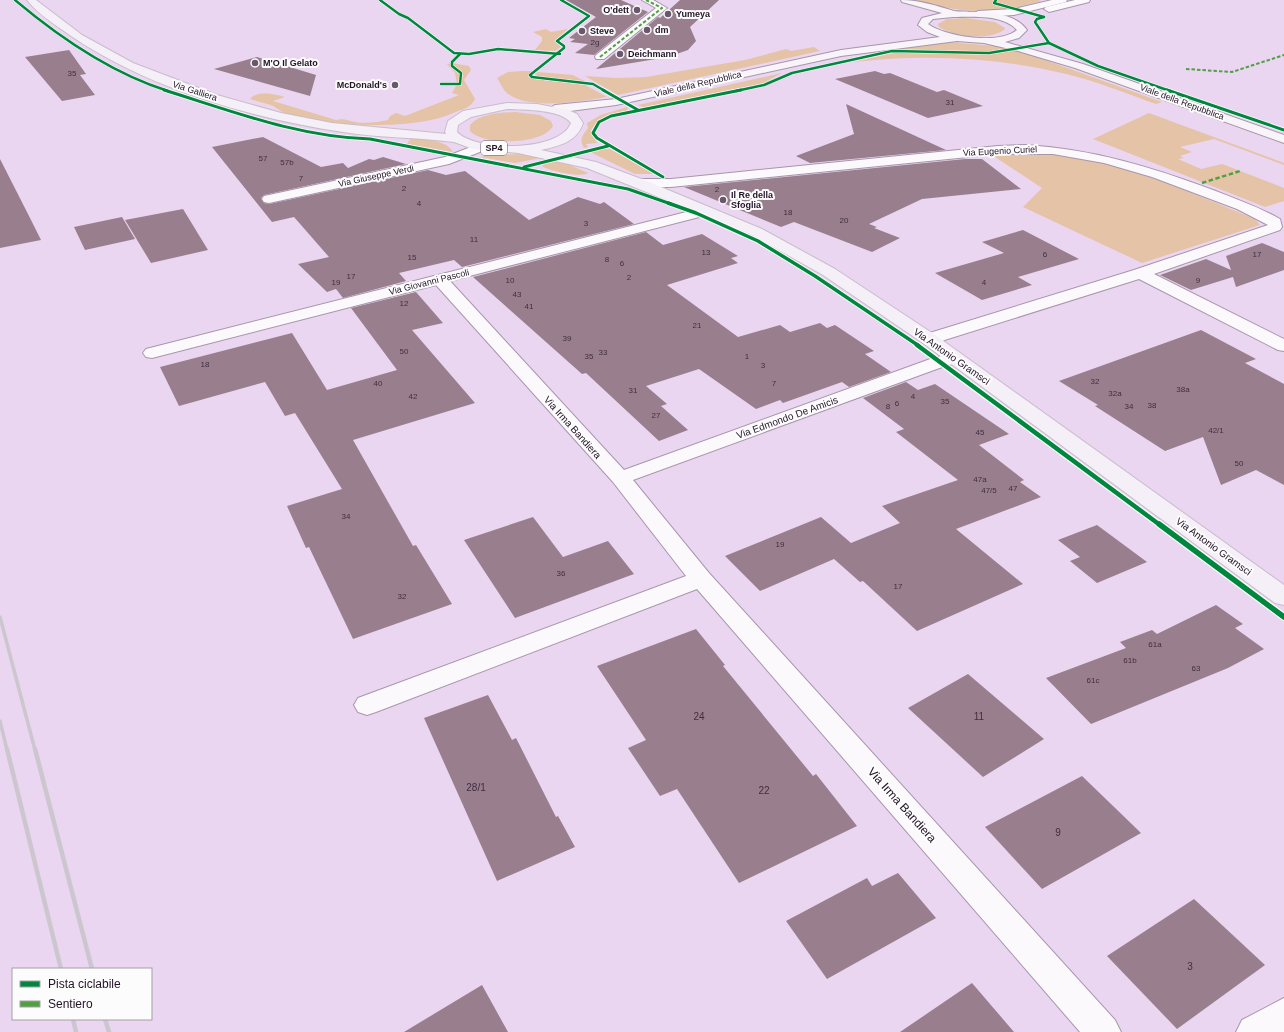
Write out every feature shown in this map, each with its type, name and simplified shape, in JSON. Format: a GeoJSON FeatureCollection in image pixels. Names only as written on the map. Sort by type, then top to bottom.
{"type":"FeatureCollection","features":[{"type":"Feature","properties":{"kind":"main road","name":"Via Galliera"},"geometry":{"type":"LineString","coordinates":[[31,0],[60,25],[84,41],[127,65],[168,82],[290,119],[346,129],[431,135],[457,139]]}},
{"type":"Feature","properties":{"kind":"main road","name":"Via Galliera"},"geometry":{"type":"LineString","coordinates":[[380,132],[438,123],[460,118],[478,110],[507,106],[533,106],[555,110],[572,117],[576,122]]}},
{"type":"Feature","properties":{"kind":"main road"},"geometry":{"type":"LineString","coordinates":[[457,139],[451,132],[452,124],[460,118]]}},
{"type":"Feature","properties":{"kind":"main road"},"geometry":{"type":"LineString","coordinates":[[567,137],[573,132],[576,127],[576,122]]}},
{"type":"Feature","properties":{"kind":"main road","name":"SP4"},"geometry":{"type":"LineString","coordinates":[[457,139],[481,147],[518,149],[541,146],[567,137]]}},
{"type":"Feature","properties":{"kind":"main road","name":"Via Antonio Gramsci"},"geometry":{"type":"LineString","coordinates":[[567,137],[566,144],[591,165]]}},
{"type":"Feature","properties":{"kind":"main road","name":"Via Antonio Gramsci"},"geometry":{"type":"LineString","coordinates":[[518,149],[591,165],[639,183],[786,247],[829,272],[929,339],[1284,597]]}},
{"type":"Feature","properties":{"kind":"street"},"geometry":{"type":"LineString","coordinates":[[600,57],[662,8],[646,0]]}},
{"type":"Feature","properties":{"kind":"street"},"geometry":{"type":"LineString","coordinates":[[894,0],[921,14],[919,28],[937,34],[957,38],[983,40],[1007,38],[1018,28],[1021,18],[1027,15],[1086,0]]}},
{"type":"Feature","properties":{"kind":"street"},"geometry":{"type":"LineString","coordinates":[[905,0],[934,9],[967,14]]}},
{"type":"Feature","properties":{"kind":"street"},"geometry":{"type":"LineString","coordinates":[[978,14],[1014,12],[1060,0],[1073,3]]}},
{"type":"Feature","properties":{"kind":"street","name":"Viale della Repubblica"},"geometry":{"type":"LineString","coordinates":[[841,53],[919,28],[941,15],[978,14],[1001,18],[1018,28],[1038,44],[1079,66]]}},
{"type":"Feature","properties":{"kind":"street","name":"Viale della Repubblica"},"geometry":{"type":"LineString","coordinates":[[555,110],[616,102],[841,53],[957,38]]}},
{"type":"Feature","properties":{"kind":"street","name":"Viale della Repubblica"},"geometry":{"type":"LineString","coordinates":[[983,40],[1020,48],[1079,66],[1284,139]]}},
{"type":"Feature","properties":{"kind":"street"},"geometry":{"type":"LineString","coordinates":[[576,122],[589,113],[616,102]]}},
{"type":"Feature","properties":{"kind":"street","name":"Via Giuseppe Verdi"},"geometry":{"type":"LineString","coordinates":[[269,199],[449,160],[481,147]]}},
{"type":"Feature","properties":{"kind":"street","name":"Via Eugenio Curiel"},"geometry":{"type":"LineString","coordinates":[[639,183],[672,182],[1026,148],[1087,154],[1130,164],[1242,206],[1275,222],[1275,227],[1140,273],[929,339]]}},
{"type":"Feature","properties":{"kind":"street","name":"Via Giovanni Pascoli"},"geometry":{"type":"LineString","coordinates":[[152,353],[706,211]]}},
{"type":"Feature","properties":{"kind":"street"},"geometry":{"type":"LineString","coordinates":[[1140,273],[1284,346]]}},
{"type":"Feature","properties":{"kind":"street","name":"Via Irma Bandiera"},"geometry":{"type":"LineString","coordinates":[[439,280],[620,478],[701,579],[1103,1032]]}},
{"type":"Feature","properties":{"kind":"street","name":"Via Edmondo De Amicis"},"geometry":{"type":"LineString","coordinates":[[620,478],[939,362],[955,358]]}},
{"type":"Feature","properties":{"kind":"street"},"geometry":{"type":"LineString","coordinates":[[367,705],[701,579]]}},
{"type":"Feature","properties":{"kind":"street"},"geometry":{"type":"LineString","coordinates":[[1254,1032],[1284,1015]]}},
{"type":"Feature","properties":{"kind":"shaded area"},"geometry":{"type":"Polygon","coordinates":[[[914,0],[1042,1],[1003,10],[970,11],[935,6],[914,0]]]}},
{"type":"Feature","properties":{"kind":"shaded area"},"geometry":{"type":"Polygon","coordinates":[[[966,18],[995,22],[1005,28],[1004,30],[989,36],[981,37],[954,33],[939,27],[938,24],[947,19],[966,18]]]}},
{"type":"Feature","properties":{"kind":"shaded area"},"geometry":{"type":"Polygon","coordinates":[[[546,29],[551,32],[568,29],[554,41],[561,47],[555,51],[535,50],[542,41],[542,37],[533,32],[546,29]]]}},
{"type":"Feature","properties":{"kind":"shaded area"},"geometry":{"type":"Polygon","coordinates":[[[948,42],[1009,47],[1162,102],[1156,104],[1078,77],[1040,68],[1014,64],[934,58],[907,58],[854,62],[894,53],[891,50],[948,42]]]}},
{"type":"Feature","properties":{"kind":"shaded area"},"geometry":{"type":"Polygon","coordinates":[[[814,47],[820,51],[618,95],[585,76],[616,78],[646,77],[745,60],[786,49],[791,51],[814,47]]]}},
{"type":"Feature","properties":{"kind":"shaded area"},"geometry":{"type":"Polygon","coordinates":[[[452,63],[469,66],[471,70],[464,80],[475,99],[468,107],[436,119],[416,123],[368,125],[321,121],[301,118],[284,113],[273,106],[250,99],[257,94],[271,94],[285,97],[273,101],[336,120],[343,119],[363,123],[384,121],[388,120],[390,116],[396,113],[405,116],[459,95],[452,93],[457,84],[455,73],[447,64],[452,63]]]}},
{"type":"Feature","properties":{"kind":"shaded area"},"geometry":{"type":"Polygon","coordinates":[[[532,71],[528,77],[534,79],[585,85],[607,97],[584,101],[556,103],[528,102],[516,99],[506,92],[497,78],[508,72],[532,71]]]}},
{"type":"Feature","properties":{"kind":"shaded area"},"geometry":{"type":"Polygon","coordinates":[[[538,72],[573,75],[586,82],[540,77],[535,75],[538,72]]]}},
{"type":"Feature","properties":{"kind":"shaded area"},"geometry":{"type":"Polygon","coordinates":[[[782,73],[763,83],[644,108],[638,105],[782,73]]]}},
{"type":"Feature","properties":{"kind":"shaded area"},"geometry":{"type":"Polygon","coordinates":[[[627,107],[628,110],[607,117],[598,122],[591,130],[597,143],[586,144],[588,147],[584,148],[581,140],[588,128],[587,123],[601,115],[627,107]]]}},
{"type":"Feature","properties":{"kind":"shaded area"},"geometry":{"type":"Polygon","coordinates":[[[515,112],[540,115],[551,121],[553,126],[547,132],[538,137],[513,141],[487,139],[477,136],[470,131],[470,125],[480,118],[491,114],[515,112]]]}},
{"type":"Feature","properties":{"kind":"shaded area"},"geometry":{"type":"Polygon","coordinates":[[[1149,113],[1284,163],[1284,165],[1214,139],[1180,147],[1192,152],[1180,156],[1184,158],[1178,159],[1201,169],[1222,164],[1284,188],[1284,201],[1265,207],[1093,139],[1149,113]]]}},
{"type":"Feature","properties":{"kind":"shaded area"},"geometry":{"type":"Polygon","coordinates":[[[411,138],[440,142],[450,148],[453,152],[407,144],[411,138]]]}},
{"type":"Feature","properties":{"kind":"shaded area"},"geometry":{"type":"Polygon","coordinates":[[[610,149],[654,174],[635,174],[588,151],[610,149]]]}},
{"type":"Feature","properties":{"kind":"shaded area"},"geometry":{"type":"Polygon","coordinates":[[[1039,153],[1096,161],[1123,168],[1176,187],[1255,219],[1260,225],[1142,263],[1023,207],[1042,188],[992,155],[1039,153]]]}},
{"type":"Feature","properties":{"kind":"shaded area"},"geometry":{"type":"Polygon","coordinates":[[[521,154],[546,157],[515,163],[480,157],[489,155],[521,154]]]}},
{"type":"Feature","properties":{"kind":"shaded area"},"geometry":{"type":"Polygon","coordinates":[[[556,159],[588,173],[579,175],[565,173],[551,170],[542,166],[545,163],[556,159]]]}},
{"type":"Feature","properties":{"kind":"building"},"geometry":{"type":"Polygon","coordinates":[[[566,0],[621,0],[648,12],[594,55],[575,53],[588,44],[570,42],[575,39],[569,38],[596,17],[566,0]]]}},
{"type":"Feature","properties":{"kind":"building"},"geometry":{"type":"Polygon","coordinates":[[[680,0],[719,0],[690,27],[696,41],[688,50],[668,57],[596,69],[658,17],[660,18],[680,0]]]}},
{"type":"Feature","properties":{"kind":"building"},"geometry":{"type":"Polygon","coordinates":[[[69,50],[86,74],[80,75],[95,95],[62,101],[25,57],[69,50]]]}},
{"type":"Feature","properties":{"kind":"building"},"geometry":{"type":"Polygon","coordinates":[[[257,57],[316,75],[310,96],[214,69],[257,57]]]}},
{"type":"Feature","properties":{"kind":"building"},"geometry":{"type":"Polygon","coordinates":[[[875,71],[884,74],[890,73],[937,92],[944,90],[983,106],[928,118],[835,79],[875,71]]]}},
{"type":"Feature","properties":{"kind":"building"},"geometry":{"type":"Polygon","coordinates":[[[846,104],[946,150],[810,163],[796,156],[854,134],[846,104]]]}},
{"type":"Feature","properties":{"kind":"building"},"geometry":{"type":"Polygon","coordinates":[[[263,137],[321,167],[343,163],[348,168],[369,159],[374,160],[383,157],[406,164],[264,195],[261,198],[264,203],[269,204],[428,170],[446,175],[465,171],[529,220],[578,197],[600,204],[604,202],[634,224],[462,267],[454,260],[399,273],[406,281],[343,298],[336,289],[327,292],[298,264],[329,257],[294,217],[272,222],[212,147],[263,137]]]}},
{"type":"Feature","properties":{"kind":"building"},"geometry":{"type":"Polygon","coordinates":[[[0,159],[29,216],[41,240],[0,248],[0,159]]]}},
{"type":"Feature","properties":{"kind":"building"},"geometry":{"type":"Polygon","coordinates":[[[965,159],[982,159],[1021,189],[922,199],[869,224],[877,227],[874,228],[900,238],[872,252],[794,222],[781,227],[684,187],[965,159]]]}},
{"type":"Feature","properties":{"kind":"building"},"geometry":{"type":"Polygon","coordinates":[[[183,209],[208,250],[151,263],[125,220],[183,209]]]}},
{"type":"Feature","properties":{"kind":"building"},"geometry":{"type":"Polygon","coordinates":[[[122,217],[135,239],[85,250],[74,227],[122,217]]]}},
{"type":"Feature","properties":{"kind":"building"},"geometry":{"type":"Polygon","coordinates":[[[1023,230],[1079,259],[1018,277],[1032,285],[982,300],[935,273],[1004,253],[982,242],[1023,230]]]}},
{"type":"Feature","properties":{"kind":"building"},"geometry":{"type":"Polygon","coordinates":[[[646,232],[663,245],[702,234],[738,256],[731,258],[738,263],[667,285],[738,337],[780,325],[790,332],[820,323],[827,328],[835,325],[874,351],[865,354],[891,372],[849,387],[842,382],[783,403],[780,400],[756,409],[699,369],[646,386],[667,404],[661,406],[688,430],[659,441],[586,373],[582,374],[473,277],[646,232]]]}},
{"type":"Feature","properties":{"kind":"building"},"geometry":{"type":"Polygon","coordinates":[[[1262,243],[1284,252],[1284,270],[1236,287],[1233,277],[1191,290],[1160,275],[1206,259],[1231,270],[1226,256],[1262,243]]]}},
{"type":"Feature","properties":{"kind":"building"},"geometry":{"type":"Polygon","coordinates":[[[416,292],[443,323],[412,330],[475,403],[353,440],[413,546],[416,545],[452,604],[353,639],[309,547],[306,548],[287,506],[342,489],[295,413],[285,416],[265,382],[179,406],[160,367],[292,333],[327,390],[397,370],[351,308],[416,292]]]}},
{"type":"Feature","properties":{"kind":"building"},"geometry":{"type":"Polygon","coordinates":[[[1201,330],[1256,359],[1245,363],[1284,384],[1284,485],[1256,470],[1221,485],[1203,437],[1165,451],[1095,406],[1098,405],[1059,381],[1201,330]]]}},
{"type":"Feature","properties":{"kind":"building"},"geometry":{"type":"Polygon","coordinates":[[[906,382],[918,390],[935,384],[1009,434],[979,445],[1024,480],[1020,482],[1041,497],[956,529],[1023,584],[917,631],[863,581],[860,582],[834,559],[760,591],[725,556],[821,517],[851,543],[900,523],[882,506],[958,480],[896,432],[904,429],[863,398],[906,382]]]}},
{"type":"Feature","properties":{"kind":"building"},"geometry":{"type":"Polygon","coordinates":[[[533,517],[563,557],[608,541],[634,574],[515,618],[464,540],[533,517]]]}},
{"type":"Feature","properties":{"kind":"building"},"geometry":{"type":"Polygon","coordinates":[[[1097,525],[1147,562],[1097,583],[1070,561],[1080,557],[1058,540],[1097,525]]]}},
{"type":"Feature","properties":{"kind":"building"},"geometry":{"type":"Polygon","coordinates":[[[1216,605],[1243,624],[1235,628],[1264,649],[1228,668],[1091,724],[1046,678],[1126,648],[1120,642],[1152,630],[1157,634],[1216,605]]]}},
{"type":"Feature","properties":{"kind":"building"},"geometry":{"type":"Polygon","coordinates":[[[696,629],[725,665],[723,666],[813,776],[816,774],[857,826],[739,883],[677,789],[660,796],[628,748],[646,740],[597,666],[696,629]]]}},
{"type":"Feature","properties":{"kind":"building"},"geometry":{"type":"Polygon","coordinates":[[[968,674],[1044,739],[983,777],[908,708],[968,674]]]}},
{"type":"Feature","properties":{"kind":"building"},"geometry":{"type":"Polygon","coordinates":[[[488,695],[512,740],[516,738],[556,817],[558,816],[575,847],[497,881],[424,718],[488,695]]]}},
{"type":"Feature","properties":{"kind":"building"},"geometry":{"type":"Polygon","coordinates":[[[1082,776],[1141,833],[1042,889],[985,827],[1082,776]]]}},
{"type":"Feature","properties":{"kind":"building"},"geometry":{"type":"Polygon","coordinates":[[[898,873],[936,918],[827,979],[786,921],[867,878],[872,886],[898,873]]]}},
{"type":"Feature","properties":{"kind":"building"},"geometry":{"type":"Polygon","coordinates":[[[1194,899],[1265,965],[1177,1029],[1107,956],[1194,899]]]}},
{"type":"Feature","properties":{"kind":"building"},"geometry":{"type":"Polygon","coordinates":[[[972,983],[1014,1032],[900,1032],[972,983]]]}},
{"type":"Feature","properties":{"kind":"building"},"geometry":{"type":"Polygon","coordinates":[[[482,985],[508,1032],[404,1032],[482,985]]]}},
{"type":"Feature","properties":{"kind":"railway"},"geometry":{"type":"LineString","coordinates":[[0,617],[35,750]]}},
{"type":"Feature","properties":{"kind":"railway"},"geometry":{"type":"LineString","coordinates":[[0,721],[7,750]]}},
{"type":"Feature","properties":{"kind":"railway"},"geometry":{"type":"LineString","coordinates":[[7,749],[61,968]]}},
{"type":"Feature","properties":{"kind":"railway"},"geometry":{"type":"LineString","coordinates":[[35,749],[92,968]]}},
{"type":"Feature","properties":{"kind":"railway"},"geometry":{"type":"LineString","coordinates":[[73,1020],[76,1032]]}},
{"type":"Feature","properties":{"kind":"railway"},"geometry":{"type":"LineString","coordinates":[[105,1020],[109,1032]]}},
{"type":"Feature","properties":{"kind":"marked path"},"geometry":{"type":"LineString","coordinates":[[600,57],[662,8],[646,0]]}},
{"type":"Feature","properties":{"kind":"marked path"},"geometry":{"type":"LineString","coordinates":[[1186,69],[1232,72],[1284,55]]}},
{"type":"Feature","properties":{"kind":"marked path"},"geometry":{"type":"LineString","coordinates":[[1202,183],[1240,171]]}},
{"type":"Feature","properties":{"kind":"cycle path"},"geometry":{"type":"LineString","coordinates":[[15,0],[49,29],[108,65],[159,88],[284,127],[338,138],[370,139],[628,189],[696,213],[758,241],[815,276],[895,329],[1284,617]]}},
{"type":"Feature","properties":{"kind":"cycle path"},"geometry":{"type":"LineString","coordinates":[[380,0],[399,14],[408,18],[454,53],[469,54],[498,49],[560,54]]}},
{"type":"Feature","properties":{"kind":"cycle path"},"geometry":{"type":"LineString","coordinates":[[561,0],[589,16],[557,41],[564,46],[564,48],[530,75],[532,77],[593,84],[638,110]]}},
{"type":"Feature","properties":{"kind":"cycle path"},"geometry":{"type":"LineString","coordinates":[[996,0],[994,3],[1044,17]]}},
{"type":"Feature","properties":{"kind":"cycle path"},"geometry":{"type":"LineString","coordinates":[[1044,17],[1037,19],[1035,22],[1046,41],[1049,43],[1098,66],[1284,130]]}},
{"type":"Feature","properties":{"kind":"cycle path"},"geometry":{"type":"LineString","coordinates":[[663,177],[597,138],[593,133],[597,124],[611,116],[764,85],[792,73],[892,51],[989,53],[1049,43]]}},
{"type":"Feature","properties":{"kind":"cycle path"},"geometry":{"type":"LineString","coordinates":[[441,84],[460,84],[461,73],[452,66],[452,62],[460,54]]}},
{"type":"Feature","properties":{"kind":"cycle path"},"geometry":{"type":"LineString","coordinates":[[524,167],[608,146]]}},
{"type":"Feature","properties":{"kind":"place","name":"O'dett"},"geometry":{"type":"Point","coordinates":[637,10]}},
{"type":"Feature","properties":{"kind":"place","name":"Yumeya"},"geometry":{"type":"Point","coordinates":[668,14]}},
{"type":"Feature","properties":{"kind":"place","name":"dm"},"geometry":{"type":"Point","coordinates":[647,30]}},
{"type":"Feature","properties":{"kind":"place","name":"Steve"},"geometry":{"type":"Point","coordinates":[582,31]}},
{"type":"Feature","properties":{"kind":"place","name":"Deichmann"},"geometry":{"type":"Point","coordinates":[620,54]}},
{"type":"Feature","properties":{"kind":"place","name":"M'O Il Gelato"},"geometry":{"type":"Point","coordinates":[255,63]}},
{"type":"Feature","properties":{"kind":"place","name":"McDonald's"},"geometry":{"type":"Point","coordinates":[395,85]}},
{"type":"Feature","properties":{"kind":"place","name":"Il Re della Sfoglia"},"geometry":{"type":"Point","coordinates":[723,200]}}]}
